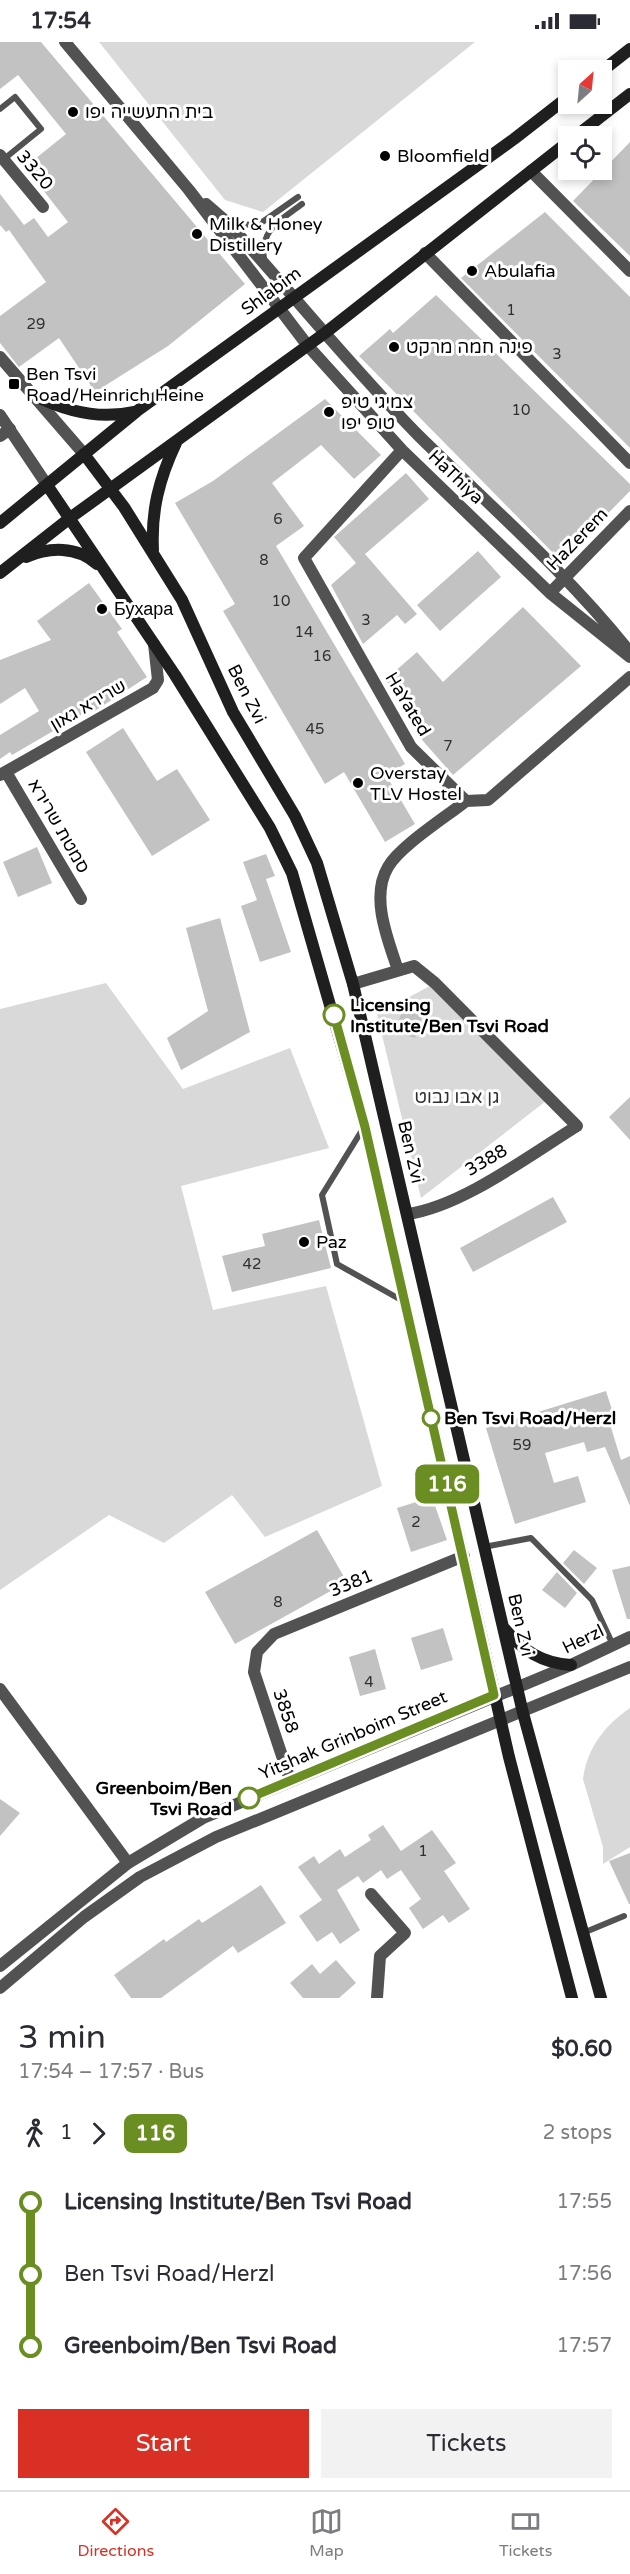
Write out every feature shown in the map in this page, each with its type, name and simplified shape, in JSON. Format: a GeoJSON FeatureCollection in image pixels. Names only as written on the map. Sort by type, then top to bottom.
{"type":"FeatureCollection","features":[{"type":"Feature","properties":{"kind":"main road"},"geometry":{"type":"LineString","coordinates":[[612,63],[630,49]]}},
{"type":"Feature","properties":{"kind":"main road"},"geometry":{"type":"LineString","coordinates":[[589,126],[629,95]]}},
{"type":"Feature","properties":{"kind":"main road","name":"Shlabim"},"geometry":{"type":"LineString","coordinates":[[0,522],[137,411],[558,105]]}},
{"type":"Feature","properties":{"kind":"main road"},"geometry":{"type":"LineString","coordinates":[[0,573],[70,518],[308,346],[558,150]]}},
{"type":"Feature","properties":{"kind":"main road"},"geometry":{"type":"LineString","coordinates":[[33,395],[51,404],[83,413],[119,415],[137,411]]}},
{"type":"Feature","properties":{"kind":"main road"},"geometry":{"type":"LineString","coordinates":[[153,552],[152,522],[155,499],[166,463],[178,439]]}},
{"type":"Feature","properties":{"kind":"main road","name":"Ben Zvi"},"geometry":{"type":"LineString","coordinates":[[84,454],[111,488],[182,600],[233,712],[295,816],[317,863],[353,984],[523,1713],[601,1998]]}},
{"type":"Feature","properties":{"kind":"main road"},"geometry":{"type":"LineString","coordinates":[[47,485],[154,644],[270,828],[292,873],[365,1127],[494,1695],[533,1858],[572,1998]]}},
{"type":"Feature","properties":{"kind":"main road"},"geometry":{"type":"LineString","coordinates":[[11,563],[46,550],[58,549],[83,554],[103,569]]}},
{"type":"Feature","properties":{"kind":"main road"},"geometry":{"type":"LineString","coordinates":[[501,1624],[533,1656],[557,1664],[571,1665]]}},
{"type":"Feature","properties":{"kind":"street","name":"HaThiya"},"geometry":{"type":"LineString","coordinates":[[65,42],[189,190],[308,346],[402,450],[550,593],[630,657]]}},
{"type":"Feature","properties":{"kind":"street","name":"3320"},"geometry":{"type":"LineString","coordinates":[[2,158],[43,207]]}},
{"type":"Feature","properties":{"kind":"street"},"geometry":{"type":"LineString","coordinates":[[531,171],[630,271]]}},
{"type":"Feature","properties":{"kind":"street","name":"HaThiya"},"geometry":{"type":"LineString","coordinates":[[189,190],[228,223],[418,434],[603,617],[630,652]]}},
{"type":"Feature","properties":{"kind":"street"},"geometry":{"type":"LineString","coordinates":[[425,253],[630,463]]}},
{"type":"Feature","properties":{"kind":"street","name":"Ben Zvi"},"geometry":{"type":"LineString","coordinates":[[0,357],[84,454]]}},
{"type":"Feature","properties":{"kind":"street"},"geometry":{"type":"LineString","coordinates":[[0,415],[5,433],[47,485]]}},
{"type":"Feature","properties":{"kind":"street","name":"HaYated"},"geometry":{"type":"LineString","coordinates":[[402,450],[304,558],[411,747],[466,801]]}},
{"type":"Feature","properties":{"kind":"street","name":"HaZerem"},"geometry":{"type":"LineString","coordinates":[[550,593],[630,511]]}},
{"type":"Feature","properties":{"kind":"street","name":"שרירא גאון"},"geometry":{"type":"LineString","coordinates":[[3,774],[153,688],[158,680],[154,644]]}},
{"type":"Feature","properties":{"kind":"street"},"geometry":{"type":"LineString","coordinates":[[353,984],[398,970],[383,924],[381,889],[388,867],[409,846],[466,801],[488,800],[630,676]]}},
{"type":"Feature","properties":{"kind":"street","name":"סמטת שרירא"},"geometry":{"type":"LineString","coordinates":[[3,774],[81,899]]}},
{"type":"Feature","properties":{"kind":"street","name":"3388"},"geometry":{"type":"LineString","coordinates":[[398,970],[414,966],[435,984],[577,1126],[456,1197],[423,1212],[407,1215]]}},
{"type":"Feature","properties":{"kind":"street","name":"3381"},"geometry":{"type":"LineString","coordinates":[[257,1652],[274,1634],[464,1556]]}},
{"type":"Feature","properties":{"kind":"street","name":"Herzl"},"geometry":{"type":"LineString","coordinates":[[517,1688],[630,1636]]}},
{"type":"Feature","properties":{"kind":"street","name":"3858"},"geometry":{"type":"LineString","coordinates":[[257,1652],[254,1672],[290,1780]]}},
{"type":"Feature","properties":{"kind":"street"},"geometry":{"type":"LineString","coordinates":[[0,1988],[84,1917],[149,1872],[216,1837],[523,1713],[630,1667]]}},
{"type":"Feature","properties":{"kind":"street","name":"Yitshak Grinboim Street"},"geometry":{"type":"LineString","coordinates":[[0,1966],[128,1863],[203,1818],[494,1695],[517,1688]]}},
{"type":"Feature","properties":{"kind":"street"},"geometry":{"type":"LineString","coordinates":[[0,1689],[128,1863]]}},
{"type":"Feature","properties":{"kind":"street"},"geometry":{"type":"LineString","coordinates":[[371,1893],[405,1933],[380,1956],[377,1998]]}},
{"type":"Feature","properties":{"kind":"lane"},"geometry":{"type":"LineString","coordinates":[[0,109],[15,97],[41,129],[2,158]]}},
{"type":"Feature","properties":{"kind":"lane"},"geometry":{"type":"LineString","coordinates":[[228,223],[246,227],[258,225],[300,201],[267,234],[262,244],[265,263]]}},
{"type":"Feature","properties":{"kind":"lane"},"geometry":{"type":"LineString","coordinates":[[365,1127],[322,1195],[337,1264],[404,1302]]}},
{"type":"Feature","properties":{"kind":"lane"},"geometry":{"type":"LineString","coordinates":[[484,1547],[531,1538],[592,1600],[612,1645]]}},
{"type":"Feature","properties":{"kind":"lane"},"geometry":{"type":"LineString","coordinates":[[584,1933],[624,1916]]}},
{"type":"Feature","properties":{"kind":"green space"},"geometry":{"type":"Polygon","coordinates":[[[99,42],[475,42],[263,212],[225,200],[99,42]]]}},
{"type":"Feature","properties":{"kind":"green space"},"geometry":{"type":"Polygon","coordinates":[[[106,983],[183,1089],[290,1048],[329,1148],[181,1186],[213,1310],[326,1286],[382,1486],[265,1537],[232,1495],[164,1543],[109,1515],[0,1590],[0,1009],[106,983]]]}},
{"type":"Feature","properties":{"kind":"green space","name":"גן אבו נבוט"},"geometry":{"type":"Polygon","coordinates":[[[430,986],[546,1101],[421,1198],[377,1014],[430,986]]]}},
{"type":"Feature","properties":{"kind":"green space"},"geometry":{"type":"Polygon","coordinates":[[[630,1708],[630,1847],[603,1864],[603,1847],[583,1779],[593,1747],[605,1730],[630,1708]]]}},
{"type":"Feature","properties":{"kind":"building"},"geometry":{"type":"Polygon","coordinates":[[[0,42],[41,42],[245,284],[168,346],[95,392],[59,338],[19,367],[0,343],[0,316],[46,282],[9,230],[6,232],[0,225],[0,194],[24,225],[34,218],[48,237],[68,222],[25,167],[66,134],[18,75],[0,89],[0,42]]]}},
{"type":"Feature","properties":{"kind":"building"},"geometry":{"type":"Polygon","coordinates":[[[630,142],[630,256],[573,201],[593,180],[612,180],[612,161],[630,142]]]}},
{"type":"Feature","properties":{"kind":"building"},"geometry":{"type":"Polygon","coordinates":[[[545,212],[630,297],[630,448],[461,278],[545,212]]]}},
{"type":"Feature","properties":{"kind":"building"},"geometry":{"type":"Polygon","coordinates":[[[436,295],[630,484],[630,491],[561,561],[359,356],[390,329],[393,333],[436,295]]]}},
{"type":"Feature","properties":{"kind":"building"},"geometry":{"type":"Polygon","coordinates":[[[325,399],[381,455],[354,479],[321,445],[272,483],[304,526],[276,546],[405,764],[386,775],[415,824],[385,842],[344,772],[325,784],[223,611],[235,604],[175,503],[213,481],[325,399]]]}},
{"type":"Feature","properties":{"kind":"building"},"geometry":{"type":"Polygon","coordinates":[[[406,473],[429,499],[365,554],[417,614],[405,624],[397,615],[363,644],[331,585],[356,563],[334,537],[406,473]]]}},
{"type":"Feature","properties":{"kind":"building"},"geometry":{"type":"Polygon","coordinates":[[[478,551],[501,577],[440,631],[417,605],[478,551]]]}},
{"type":"Feature","properties":{"kind":"building"},"geometry":{"type":"Polygon","coordinates":[[[89,583],[122,629],[117,632],[147,677],[93,712],[91,709],[12,755],[10,752],[0,759],[0,735],[39,711],[25,688],[0,704],[0,660],[51,640],[37,621],[89,583]]]}},
{"type":"Feature","properties":{"kind":"building"},"geometry":{"type":"Polygon","coordinates":[[[523,607],[581,666],[453,775],[423,741],[409,714],[412,711],[385,680],[417,652],[443,682],[523,607]]]}},
{"type":"Feature","properties":{"kind":"building"},"geometry":{"type":"Polygon","coordinates":[[[123,728],[157,781],[177,769],[210,820],[152,856],[86,752],[123,728]]]}},
{"type":"Feature","properties":{"kind":"building"},"geometry":{"type":"Polygon","coordinates":[[[37,847],[52,883],[18,897],[3,862],[37,847]]]}},
{"type":"Feature","properties":{"kind":"building"},"geometry":{"type":"Polygon","coordinates":[[[266,854],[275,876],[266,879],[291,952],[260,962],[241,906],[257,900],[243,862],[266,854]]]}},
{"type":"Feature","properties":{"kind":"building"},"geometry":{"type":"Polygon","coordinates":[[[220,918],[250,1032],[181,1070],[167,1038],[208,1011],[186,928],[220,918]]]}},
{"type":"Feature","properties":{"kind":"building"},"geometry":{"type":"Polygon","coordinates":[[[405,1002],[425,1008],[415,1038],[395,1032],[405,1002]]]}},
{"type":"Feature","properties":{"kind":"building"},"geometry":{"type":"Polygon","coordinates":[[[630,1097],[630,1140],[609,1117],[630,1097]]]}},
{"type":"Feature","properties":{"kind":"building"},"geometry":{"type":"Polygon","coordinates":[[[553,1197],[567,1222],[473,1272],[460,1248],[553,1197]]]}},
{"type":"Feature","properties":{"kind":"building"},"geometry":{"type":"Polygon","coordinates":[[[319,1220],[331,1268],[232,1292],[222,1256],[265,1246],[262,1234],[319,1220]]]}},
{"type":"Feature","properties":{"kind":"building"},"geometry":{"type":"Polygon","coordinates":[[[606,1391],[615,1419],[609,1421],[621,1460],[630,1456],[630,1506],[605,1447],[587,1452],[584,1442],[545,1453],[554,1483],[578,1476],[586,1502],[515,1524],[486,1428],[606,1391]]]}},
{"type":"Feature","properties":{"kind":"building"},"geometry":{"type":"Polygon","coordinates":[[[432,1497],[447,1540],[411,1552],[397,1508],[432,1497]]]}},
{"type":"Feature","properties":{"kind":"building"},"geometry":{"type":"Polygon","coordinates":[[[317,1530],[347,1582],[235,1644],[205,1592],[317,1530]]]}},
{"type":"Feature","properties":{"kind":"building"},"geometry":{"type":"Polygon","coordinates":[[[574,1550],[597,1568],[584,1584],[563,1563],[574,1550]]]}},
{"type":"Feature","properties":{"kind":"building"},"geometry":{"type":"Polygon","coordinates":[[[630,1566],[630,1619],[627,1619],[612,1570],[630,1566]]]}},
{"type":"Feature","properties":{"kind":"building"},"geometry":{"type":"Polygon","coordinates":[[[557,1572],[577,1593],[565,1608],[542,1590],[557,1572]]]}},
{"type":"Feature","properties":{"kind":"building"},"geometry":{"type":"Polygon","coordinates":[[[443,1628],[453,1660],[421,1670],[411,1638],[443,1628]]]}},
{"type":"Feature","properties":{"kind":"building"},"geometry":{"type":"Polygon","coordinates":[[[375,1649],[386,1689],[360,1696],[349,1657],[375,1649]]]}},
{"type":"Feature","properties":{"kind":"building"},"geometry":{"type":"Polygon","coordinates":[[[0,1799],[20,1813],[0,1836],[0,1799]]]}},
{"type":"Feature","properties":{"kind":"building"},"geometry":{"type":"Polygon","coordinates":[[[383,1825],[401,1851],[432,1830],[456,1863],[444,1871],[470,1909],[449,1923],[443,1915],[423,1929],[409,1908],[421,1899],[401,1870],[387,1879],[381,1870],[363,1883],[358,1876],[337,1890],[360,1930],[340,1944],[332,1932],[317,1942],[299,1916],[322,1900],[298,1867],[314,1856],[319,1864],[340,1849],[345,1857],[371,1840],[368,1835],[383,1825]]]}},
{"type":"Feature","properties":{"kind":"building"},"geometry":{"type":"Polygon","coordinates":[[[630,1853],[630,1904],[629,1904],[609,1861],[630,1853]]]}},
{"type":"Feature","properties":{"kind":"building"},"geometry":{"type":"Polygon","coordinates":[[[261,1885],[286,1923],[238,1953],[233,1946],[161,1998],[131,1998],[114,1975],[164,1939],[166,1942],[199,1919],[202,1923],[261,1885]]]}},
{"type":"Feature","properties":{"kind":"building"},"geometry":{"type":"Polygon","coordinates":[[[336,1960],[356,1983],[339,1998],[303,1998],[290,1983],[312,1964],[320,1974],[336,1960]]]}},
{"type":"Feature","properties":{"kind":"bus line","name":"116"},"geometry":{"type":"LineString","coordinates":[[249,1798],[494,1695],[365,1127],[334,1015]]}},
{"type":"Feature","properties":{"kind":"place","name":"בית התעשייה יפו"},"geometry":{"type":"Point","coordinates":[73,112]}},
{"type":"Feature","properties":{"kind":"place","name":"Bloomfield"},"geometry":{"type":"Point","coordinates":[385,156]}},
{"type":"Feature","properties":{"kind":"place","name":"Milk & Honey Distillery"},"geometry":{"type":"Point","coordinates":[197,234]}},
{"type":"Feature","properties":{"kind":"place","name":"Abulafia"},"geometry":{"type":"Point","coordinates":[472,271]}},
{"type":"Feature","properties":{"kind":"place","name":"פינה חמה מרקט"},"geometry":{"type":"Point","coordinates":[394,347]}},
{"type":"Feature","properties":{"kind":"place","name":"Ben Tsvi Road/Heinrich Heine"},"geometry":{"type":"Point","coordinates":[14,384]}},
{"type":"Feature","properties":{"kind":"place","name":"צמיגי טיפ טופ יפו"},"geometry":{"type":"Point","coordinates":[329,412]}},
{"type":"Feature","properties":{"kind":"place","name":"Бухара"},"geometry":{"type":"Point","coordinates":[102,609]}},
{"type":"Feature","properties":{"kind":"place","name":"Overstay TLV Hostel"},"geometry":{"type":"Point","coordinates":[358,783]}},
{"type":"Feature","properties":{"kind":"place","name":"Licensing Institute/Ben Tsvi Road"},"geometry":{"type":"Point","coordinates":[334,1015]}},
{"type":"Feature","properties":{"kind":"place","name":"Paz"},"geometry":{"type":"Point","coordinates":[304,1242]}},
{"type":"Feature","properties":{"kind":"place","name":"Ben Tsvi Road/Herzl"},"geometry":{"type":"Point","coordinates":[431,1418]}},
{"type":"Feature","properties":{"kind":"place","name":"Greenboim/Ben Tsvi Road"},"geometry":{"type":"Point","coordinates":[249,1798]}}]}
